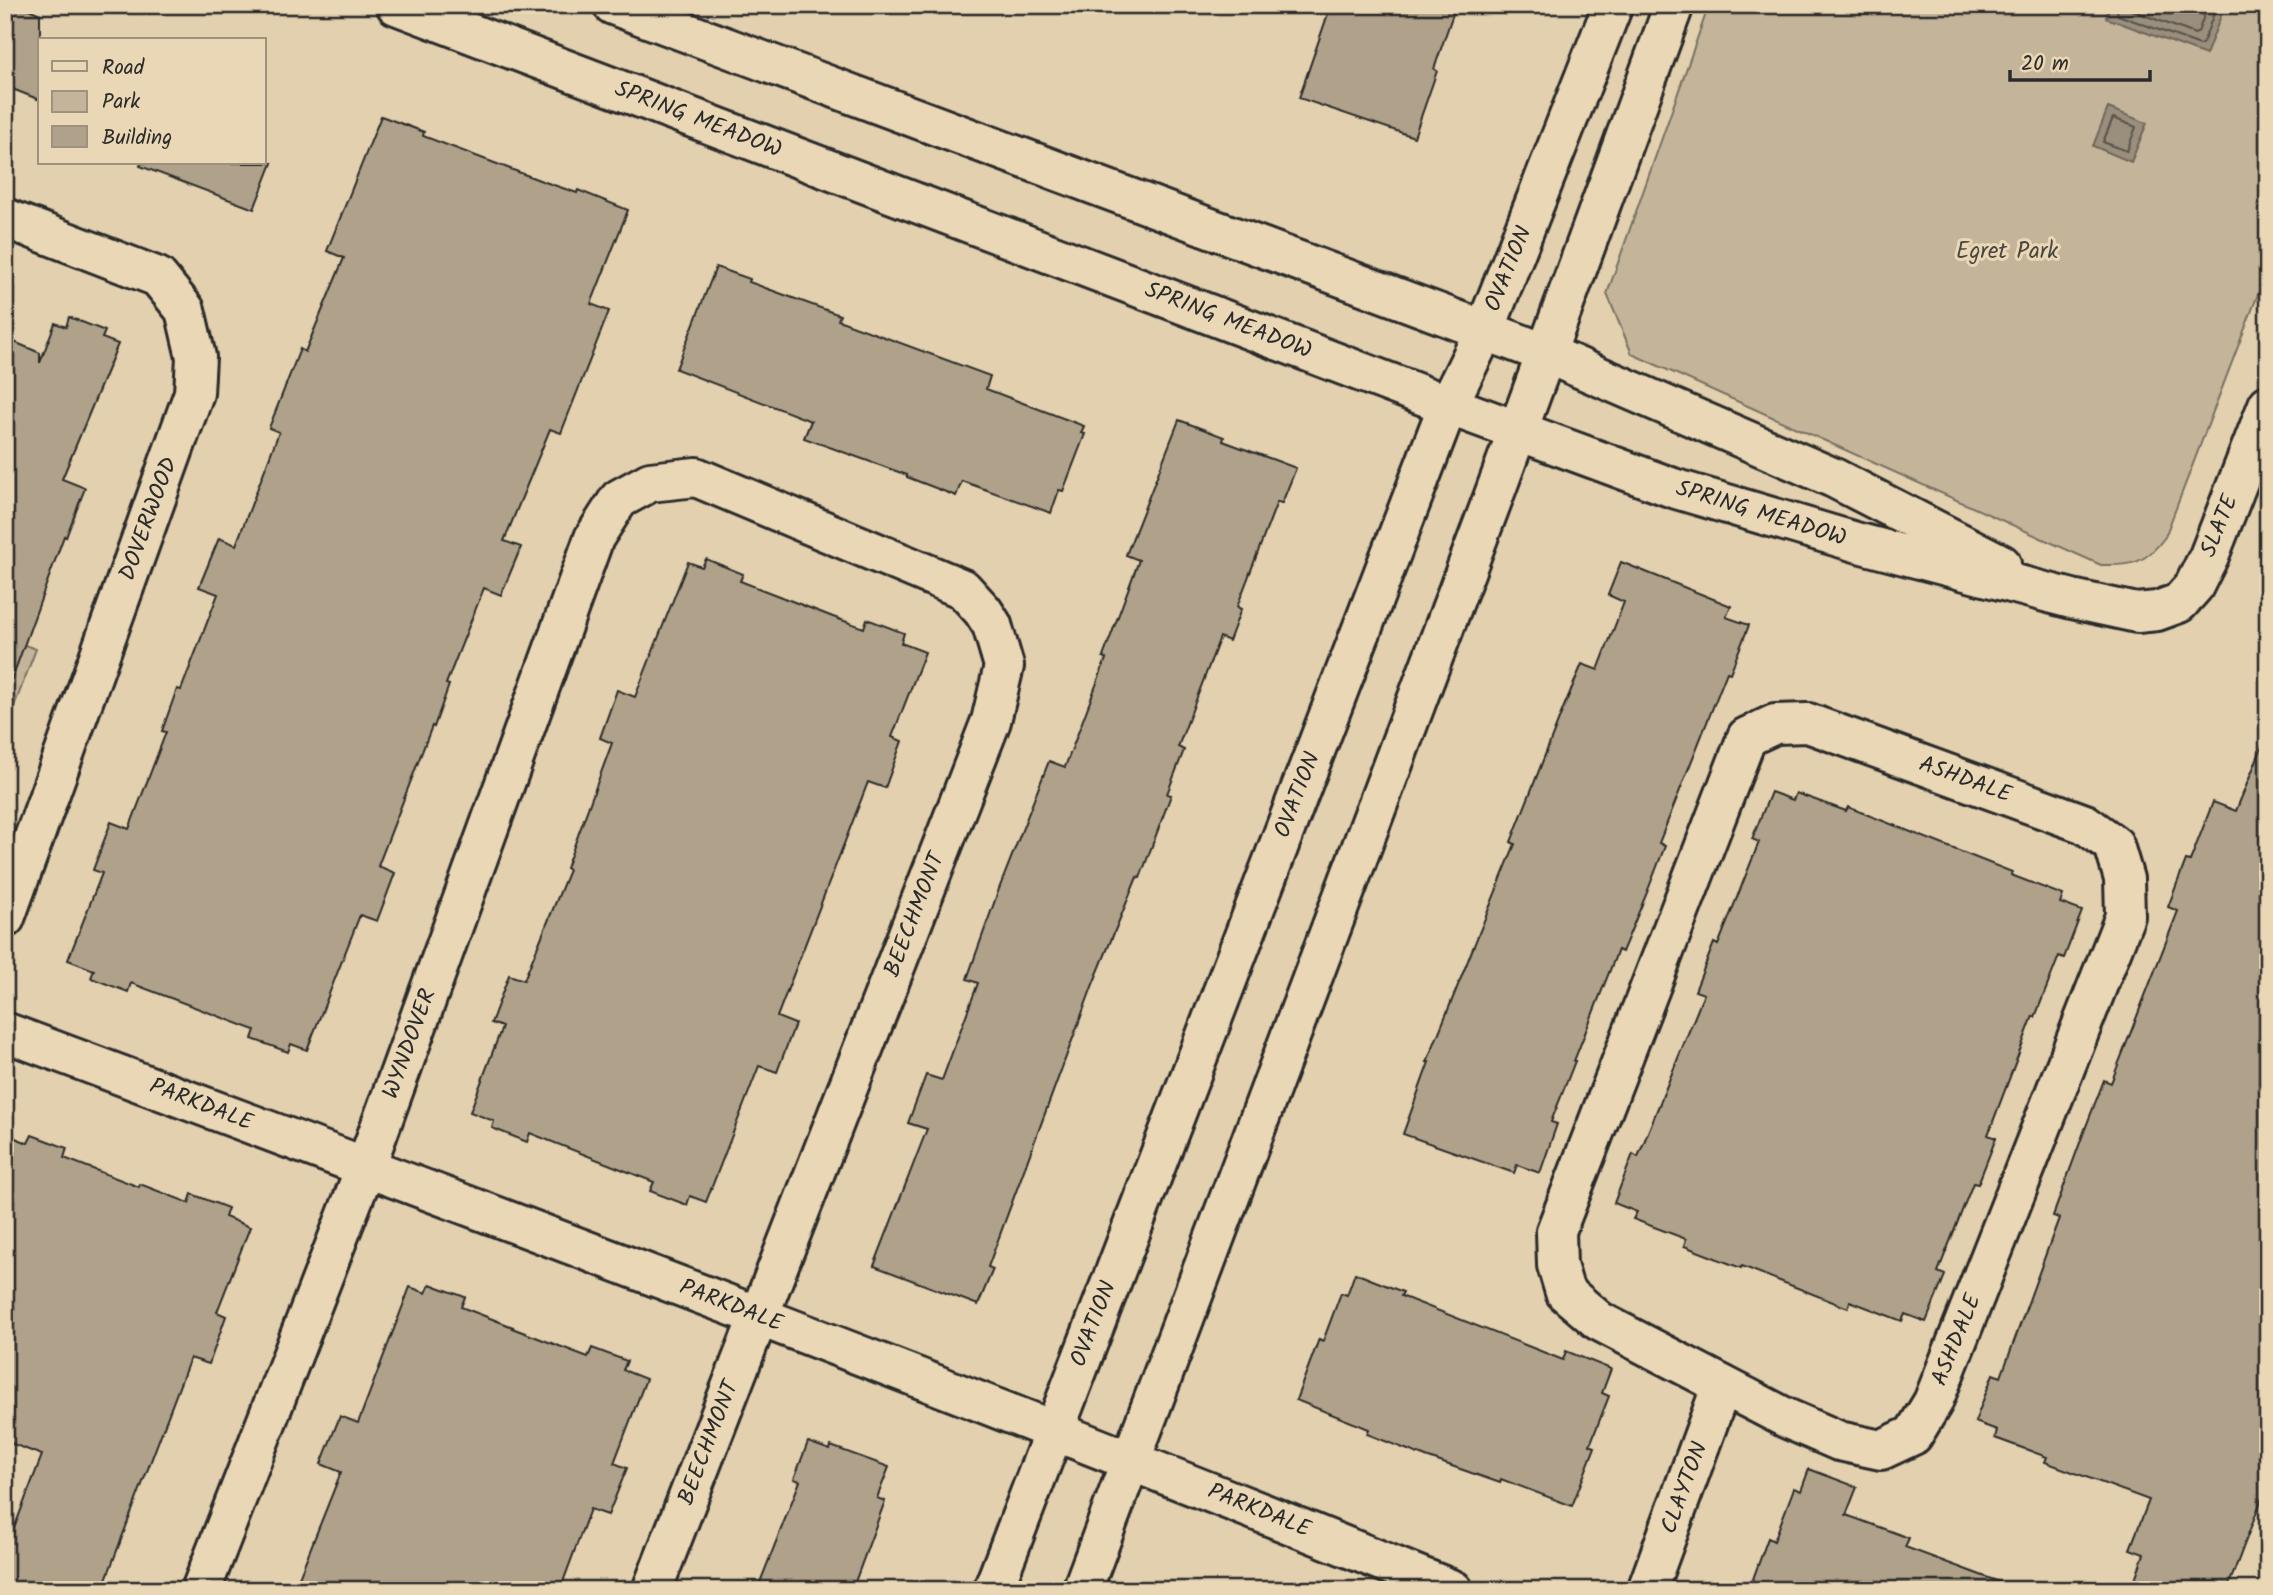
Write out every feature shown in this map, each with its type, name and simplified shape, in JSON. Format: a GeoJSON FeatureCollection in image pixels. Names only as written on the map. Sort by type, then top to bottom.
{"type":"FeatureCollection","features":[{"type":"Feature","properties":{"kind":"street","name":"SPRING MEADOW"},"geometry":{"type":"LineString","coordinates":[[396,5],[1673,488],[1858,543],[2072,599],[2137,613],[2157,611],[2179,603]]}},
{"type":"Feature","properties":{"kind":"street","name":"SPRING MEADOW"},"geometry":{"type":"LineString","coordinates":[[613,5],[1545,353],[1834,478],[2072,599]]}},
{"type":"Feature","properties":{"kind":"street","name":"OVATION"},"geometry":{"type":"LineString","coordinates":[[993,1590],[1448,405],[1484,332],[1613,5]]}},
{"type":"Feature","properties":{"kind":"street"},"geometry":{"type":"LineString","coordinates":[[1082,1590],[1518,430],[1674,5]]}},
{"type":"Feature","properties":{"kind":"street","name":"DOVERWOOD"},"geometry":{"type":"LineString","coordinates":[[5,218],[158,277],[185,310],[196,357],[194,393],[5,918]]}},
{"type":"Feature","properties":{"kind":"street","name":"SLATE"},"geometry":{"type":"LineString","coordinates":[[2179,603],[2194,586],[2209,556],[2266,412]]}},
{"type":"Feature","properties":{"kind":"street","name":"BEECHMONT"},"geometry":{"type":"LineString","coordinates":[[619,499],[650,482],[696,477],[963,589],[984,611],[992,625],[1004,666],[991,721],[652,1590]]}},
{"type":"Feature","properties":{"kind":"street","name":"WYNDOVER"},"geometry":{"type":"LineString","coordinates":[[201,1590],[366,1166],[594,538],[619,499]]}},
{"type":"Feature","properties":{"kind":"street","name":"ASHDALE"},"geometry":{"type":"LineString","coordinates":[[1808,723],[2085,824],[2114,845],[2124,879],[2125,916],[1933,1402],[1913,1435],[1881,1450],[1839,1441],[1788,1419],[1722,1385],[1599,1321],[1565,1292],[1557,1265],[1556,1231],[1746,737],[1775,724],[1808,723]]}},
{"type":"Feature","properties":{"kind":"street","name":"PARKDALE"},"geometry":{"type":"LineString","coordinates":[[5,1032],[366,1166],[1053,1430],[1452,1590]]}},
{"type":"Feature","properties":{"kind":"street","name":"CLAYTON"},"geometry":{"type":"LineString","coordinates":[[1647,1590],[1722,1385]]}},
{"type":"Feature","properties":{"kind":"green space","name":"Egret Park"},"geometry":{"type":"Polygon","coordinates":[[[1709,5],[2268,5],[2268,268],[2165,537],[2145,558],[2122,565],[2101,565],[1632,354],[1607,294],[1709,5]]]}},
{"type":"Feature","properties":{"kind":"green space"},"geometry":{"type":"Polygon","coordinates":[[[5,638],[36,649],[5,730],[5,638]]]}},
{"type":"Feature","properties":{"kind":"water"},"geometry":{"type":"Polygon","coordinates":[[[2110,5],[2225,5],[2206,55],[2106,18],[2110,5]]]}},
{"type":"Feature","properties":{"kind":"water"},"geometry":{"type":"Polygon","coordinates":[[[2108,108],[2147,123],[2131,162],[2093,146],[2108,108]]]}},
{"type":"Feature","properties":{"kind":"building"},"geometry":{"type":"Polygon","coordinates":[[[5,5],[20,5],[40,14],[38,99],[5,86],[5,5]]]}},
{"type":"Feature","properties":{"kind":"building"},"geometry":{"type":"Polygon","coordinates":[[[1331,5],[1456,5],[1414,137],[1299,98],[1331,5]]]}},
{"type":"Feature","properties":{"kind":"building"},"geometry":{"type":"Polygon","coordinates":[[[381,116],[424,132],[423,136],[628,210],[591,304],[609,311],[561,433],[550,429],[504,541],[521,547],[501,595],[484,588],[446,684],[449,685],[434,727],[432,726],[378,866],[395,873],[377,921],[360,915],[307,1050],[291,1044],[288,1052],[252,1039],[255,1030],[131,983],[128,992],[91,978],[94,970],[68,960],[102,873],[93,870],[111,822],[129,829],[166,732],[162,731],[177,689],[181,690],[218,594],[199,587],[219,538],[236,545],[279,432],[269,428],[300,349],[305,352],[344,258],[327,251],[381,116]]]}},
{"type":"Feature","properties":{"kind":"building"},"geometry":{"type":"Polygon","coordinates":[[[272,163],[254,209],[140,166],[141,164],[272,163]]]}},
{"type":"Feature","properties":{"kind":"building"},"geometry":{"type":"Polygon","coordinates":[[[716,267],[840,315],[838,320],[990,376],[986,389],[1084,426],[1081,433],[1085,434],[1063,491],[1059,490],[1051,513],[962,481],[956,496],[907,475],[804,438],[811,421],[676,369],[716,267]]]}},
{"type":"Feature","properties":{"kind":"building"},"geometry":{"type":"Polygon","coordinates":[[[69,317],[105,331],[102,338],[118,344],[62,479],[85,488],[66,537],[64,536],[10,684],[5,684],[5,338],[40,353],[40,363],[55,323],[66,327],[69,317]]]}},
{"type":"Feature","properties":{"kind":"building"},"geometry":{"type":"Polygon","coordinates":[[[1179,420],[1224,437],[1223,441],[1296,468],[1282,503],[1277,502],[1237,607],[1241,609],[1229,641],[1220,637],[1178,747],[1184,750],[1167,794],[1171,795],[1140,878],[1137,877],[1093,984],[988,1267],[993,1269],[978,1305],[874,1266],[927,1129],[908,1123],[926,1075],[942,1080],[978,983],[967,979],[1049,761],[1065,767],[1106,659],[1103,657],[1139,560],[1126,555],[1179,420]]]}},
{"type":"Feature","properties":{"kind":"building"},"geometry":{"type":"Polygon","coordinates":[[[706,559],[743,574],[740,581],[833,617],[864,628],[867,619],[904,633],[901,643],[925,652],[892,737],[902,741],[885,788],[868,782],[777,1017],[795,1024],[777,1072],[759,1066],[706,1202],[690,1196],[687,1205],[650,1191],[654,1182],[530,1133],[527,1142],[492,1128],[494,1121],[470,1112],[502,1027],[491,1023],[509,975],[524,980],[569,870],[566,868],[612,743],[600,738],[617,690],[635,697],[688,562],[702,567],[706,559]]]}},
{"type":"Feature","properties":{"kind":"building"},"geometry":{"type":"Polygon","coordinates":[[[1621,562],[1731,606],[1726,617],[1749,625],[1730,673],[1727,672],[1659,843],[1665,846],[1646,895],[1622,952],[1618,950],[1574,1061],[1551,1122],[1557,1124],[1540,1173],[1517,1165],[1514,1173],[1403,1134],[1427,1062],[1515,844],[1511,842],[1563,709],[1582,664],[1598,670],[1624,602],[1608,595],[1621,562]]]}},
{"type":"Feature","properties":{"kind":"building"},"geometry":{"type":"Polygon","coordinates":[[[2266,737],[2268,1482],[2227,1590],[2131,1590],[2144,1554],[2130,1549],[2149,1500],[2045,1462],[2047,1457],[1995,1438],[1997,1430],[1975,1422],[1993,1374],[2001,1377],[2059,1218],[2053,1216],[2085,1129],[2104,1080],[2111,1083],[2178,911],[2168,907],[2186,860],[2190,861],[2213,802],[2236,811],[2266,737]]]}},
{"type":"Feature","properties":{"kind":"building"},"geometry":{"type":"Polygon","coordinates":[[[1771,792],[1793,800],[1796,793],[1846,811],[1848,807],[2012,872],[2011,875],[2063,895],[2060,903],[2082,911],[2064,958],[2059,956],[2035,1017],[2033,1016],[1988,1135],[1996,1138],[1978,1184],[1973,1183],[1938,1272],[1945,1275],[1926,1322],[1905,1314],[1902,1321],[1850,1301],[1848,1308],[1742,1266],[1741,1268],[1684,1246],[1686,1239],[1633,1219],[1637,1212],[1614,1203],[1633,1154],[1638,1157],[1704,994],[1695,991],[1714,943],[1718,945],[1759,842],[1752,839],[1771,792]]]}},
{"type":"Feature","properties":{"kind":"building"},"geometry":{"type":"Polygon","coordinates":[[[5,1134],[28,1143],[32,1135],[67,1148],[64,1158],[139,1187],[140,1184],[189,1203],[192,1194],[228,1208],[225,1217],[250,1227],[217,1312],[226,1316],[209,1364],[190,1358],[102,1590],[5,1590],[5,1552],[42,1455],[5,1441],[5,1134]]]}},
{"type":"Feature","properties":{"kind":"building"},"geometry":{"type":"Polygon","coordinates":[[[1355,1273],[1403,1292],[1401,1296],[1563,1360],[1566,1351],[1611,1369],[1602,1393],[1609,1396],[1590,1445],[1595,1447],[1572,1506],[1501,1479],[1500,1483],[1426,1457],[1367,1434],[1369,1429],[1296,1400],[1319,1339],[1323,1341],[1341,1293],[1347,1295],[1355,1273]]]}},
{"type":"Feature","properties":{"kind":"building"},"geometry":{"type":"Polygon","coordinates":[[[430,1284],[465,1297],[461,1307],[512,1328],[588,1357],[592,1348],[627,1361],[623,1370],[646,1379],[614,1463],[627,1468],[608,1515],[590,1509],[560,1590],[294,1590],[341,1472],[321,1464],[340,1416],[358,1423],[410,1287],[426,1293],[430,1284]]]}},
{"type":"Feature","properties":{"kind":"building"},"geometry":{"type":"Polygon","coordinates":[[[808,1442],[830,1450],[831,1446],[889,1467],[877,1498],[885,1501],[852,1590],[757,1590],[800,1481],[794,1479],[808,1442]]]}},
{"type":"Feature","properties":{"kind":"building"},"geometry":{"type":"Polygon","coordinates":[[[1809,1469],[1857,1487],[1846,1515],[1909,1538],[1905,1547],[2010,1586],[2009,1590],[1749,1590],[1768,1538],[1774,1541],[1794,1488],[1801,1491],[1809,1469]]]}}]}
